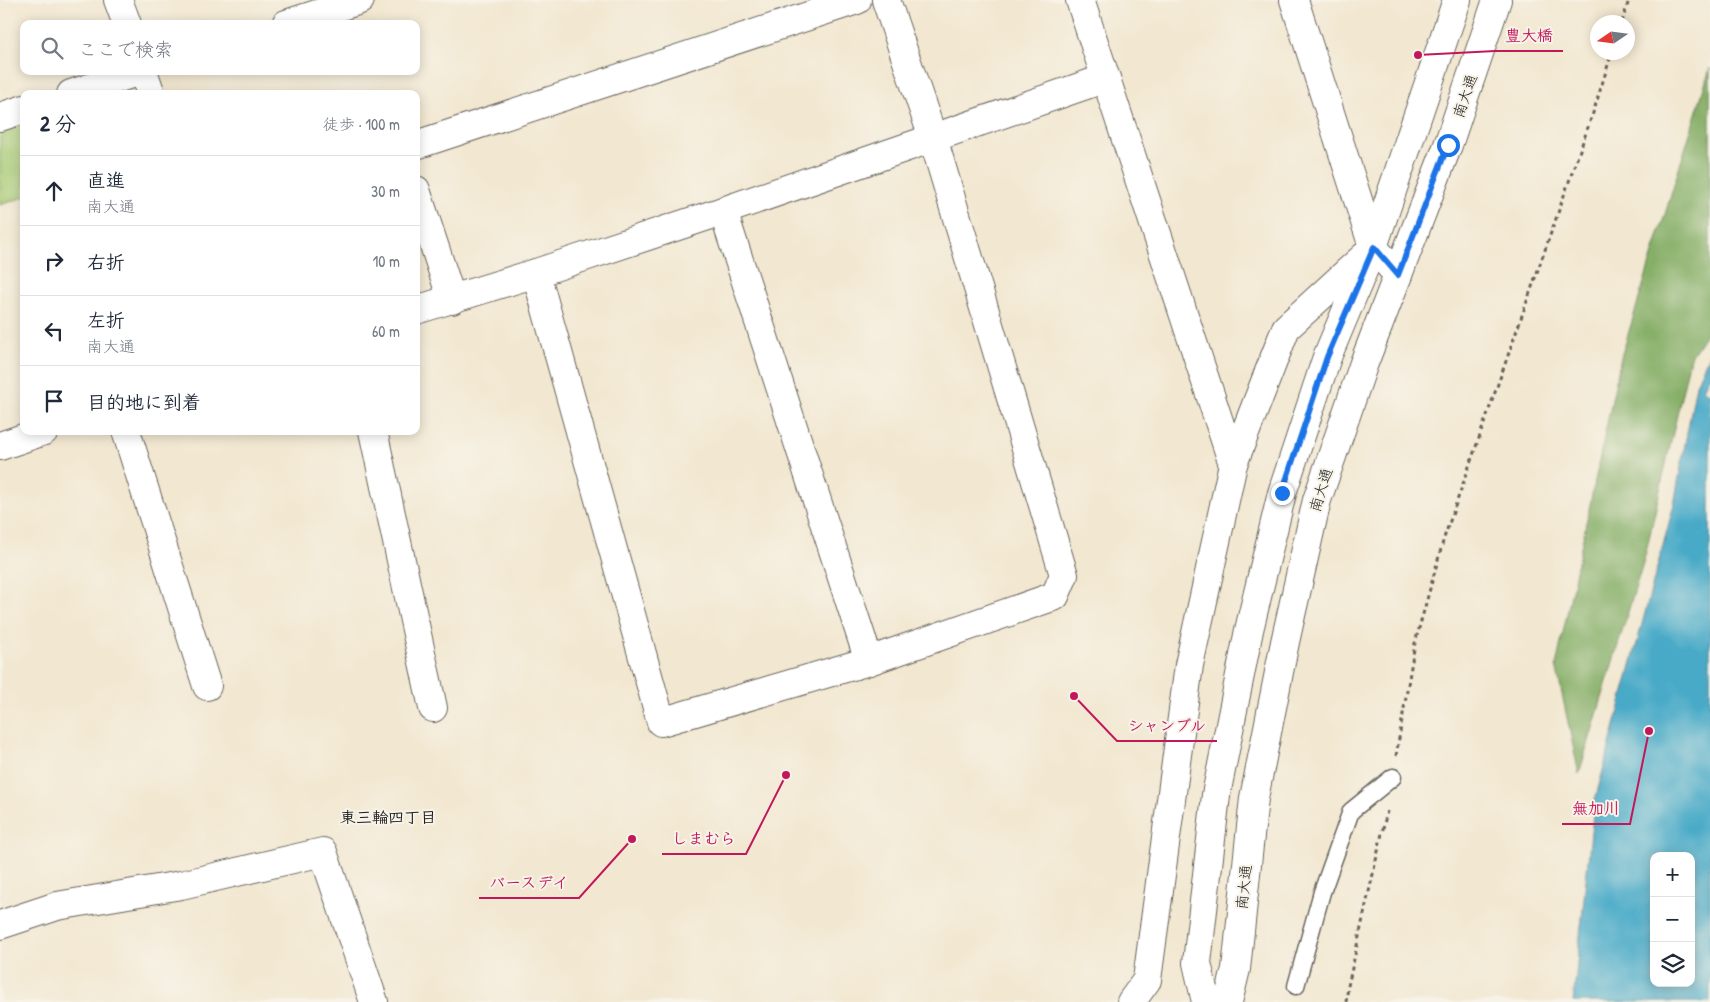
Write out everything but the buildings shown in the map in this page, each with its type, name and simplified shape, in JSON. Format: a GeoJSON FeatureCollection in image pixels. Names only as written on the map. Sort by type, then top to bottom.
{"type":"FeatureCollection","features":[{"type":"Feature","properties":{"kind":"street"},"geometry":{"type":"LineString","coordinates":[[118,0],[125,20]]}},
{"type":"Feature","properties":{"kind":"street"},"geometry":{"type":"LineString","coordinates":[[298,20],[360,0]]}},
{"type":"Feature","properties":{"kind":"street"},"geometry":{"type":"LineString","coordinates":[[420,144],[857,0]]}},
{"type":"Feature","properties":{"kind":"street"},"geometry":{"type":"LineString","coordinates":[[536,273],[661,722],[869,661],[1055,596],[1064,576],[933,138],[886,0]]}},
{"type":"Feature","properties":{"kind":"street"},"geometry":{"type":"LineString","coordinates":[[1080,0],[1233,464]]}},
{"type":"Feature","properties":{"kind":"street"},"geometry":{"type":"LineString","coordinates":[[1294,0],[1374,247],[1398,275]]}},
{"type":"Feature","properties":{"kind":"street"},"geometry":{"type":"LineString","coordinates":[[1206,1002],[1198,963],[1216,795],[1249,630],[1282,493],[1327,357],[1374,247],[1457,0]]}},
{"type":"Feature","properties":{"kind":"street","name":"南大通"},"geometry":{"type":"LineString","coordinates":[[1228,1002],[1236,969],[1254,798],[1285,642],[1317,500],[1364,363],[1448,145],[1497,0]]}},
{"type":"Feature","properties":{"kind":"street"},"geometry":{"type":"LineString","coordinates":[[83,90],[129,75]]}},
{"type":"Feature","properties":{"kind":"street"},"geometry":{"type":"LineString","coordinates":[[143,75],[149,90]]}},
{"type":"Feature","properties":{"kind":"street"},"geometry":{"type":"LineString","coordinates":[[420,309],[536,273],[723,211],[1106,78]]}},
{"type":"Feature","properties":{"kind":"street"},"geometry":{"type":"LineString","coordinates":[[0,117],[20,110]]}},
{"type":"Feature","properties":{"kind":"street"},"geometry":{"type":"LineString","coordinates":[[420,202],[452,300]]}},
{"type":"Feature","properties":{"kind":"street"},"geometry":{"type":"LineString","coordinates":[[723,211],[869,661]]}},
{"type":"Feature","properties":{"kind":"street"},"geometry":{"type":"LineString","coordinates":[[1131,1002],[1147,980],[1189,664],[1233,464],[1286,328],[1374,247]]}},
{"type":"Feature","properties":{"kind":"street"},"geometry":{"type":"LineString","coordinates":[[0,446],[32,435]]}},
{"type":"Feature","properties":{"kind":"street"},"geometry":{"type":"LineString","coordinates":[[127,435],[207,686]]}},
{"type":"Feature","properties":{"kind":"street"},"geometry":{"type":"LineString","coordinates":[[374,435],[433,708]]}},
{"type":"Feature","properties":{"kind":"street"},"geometry":{"type":"LineString","coordinates":[[0,925],[57,906],[181,885],[323,852],[374,1002]]}},
{"type":"Feature","properties":{"kind":"lane"},"geometry":{"type":"LineString","coordinates":[[1296,986],[1322,892],[1351,811],[1393,777]]}},
{"type":"Feature","properties":{"kind":"path"},"geometry":{"type":"LineString","coordinates":[[1624,15],[1629,0]]}},
{"type":"Feature","properties":{"kind":"path"},"geometry":{"type":"LineString","coordinates":[[1346,1002],[1388,809],[1414,642],[1444,538],[1594,110],[1610,60]]}},
{"type":"Feature","properties":{"kind":"green space"},"geometry":{"type":"Polygon","coordinates":[[[1710,68],[1710,328],[1690,358],[1645,556],[1579,774],[1556,666],[1621,357],[1710,68]]]}},
{"type":"Feature","properties":{"kind":"green space"},"geometry":{"type":"Polygon","coordinates":[[[20,120],[20,198],[0,205],[0,127],[20,120]]]}},
{"type":"Feature","properties":{"kind":"water"},"geometry":{"type":"Polygon","coordinates":[[[1710,352],[1710,375],[1703,390],[1710,393],[1710,1002],[1573,1002],[1594,804],[1674,504],[1696,384],[1710,352]]]}},
{"type":"Feature","properties":{"kind":"place","name":"豊大橋"},"geometry":{"type":"Point","coordinates":[1418,55]}},
{"type":"Feature","properties":{"kind":"place","name":"シャンブル"},"geometry":{"type":"Point","coordinates":[1074,696]}},
{"type":"Feature","properties":{"kind":"place","name":"無加川"},"geometry":{"type":"Point","coordinates":[1649,731]}},
{"type":"Feature","properties":{"kind":"place","name":"しまむら"},"geometry":{"type":"Point","coordinates":[786,775]}},
{"type":"Feature","properties":{"kind":"place","name":"バースデイ"},"geometry":{"type":"Point","coordinates":[632,839]}},
{"type":"Feature","properties":{"kind":"district","name":"東三輪四丁目"},"geometry":{"type":"Point","coordinates":[388,817]}},
{"type":"Feature","properties":{"kind":"route"},"geometry":{"type":"LineString","coordinates":[[1282,493],[1327,357],[1374,247],[1398,275],[1448,145]]}}]}
